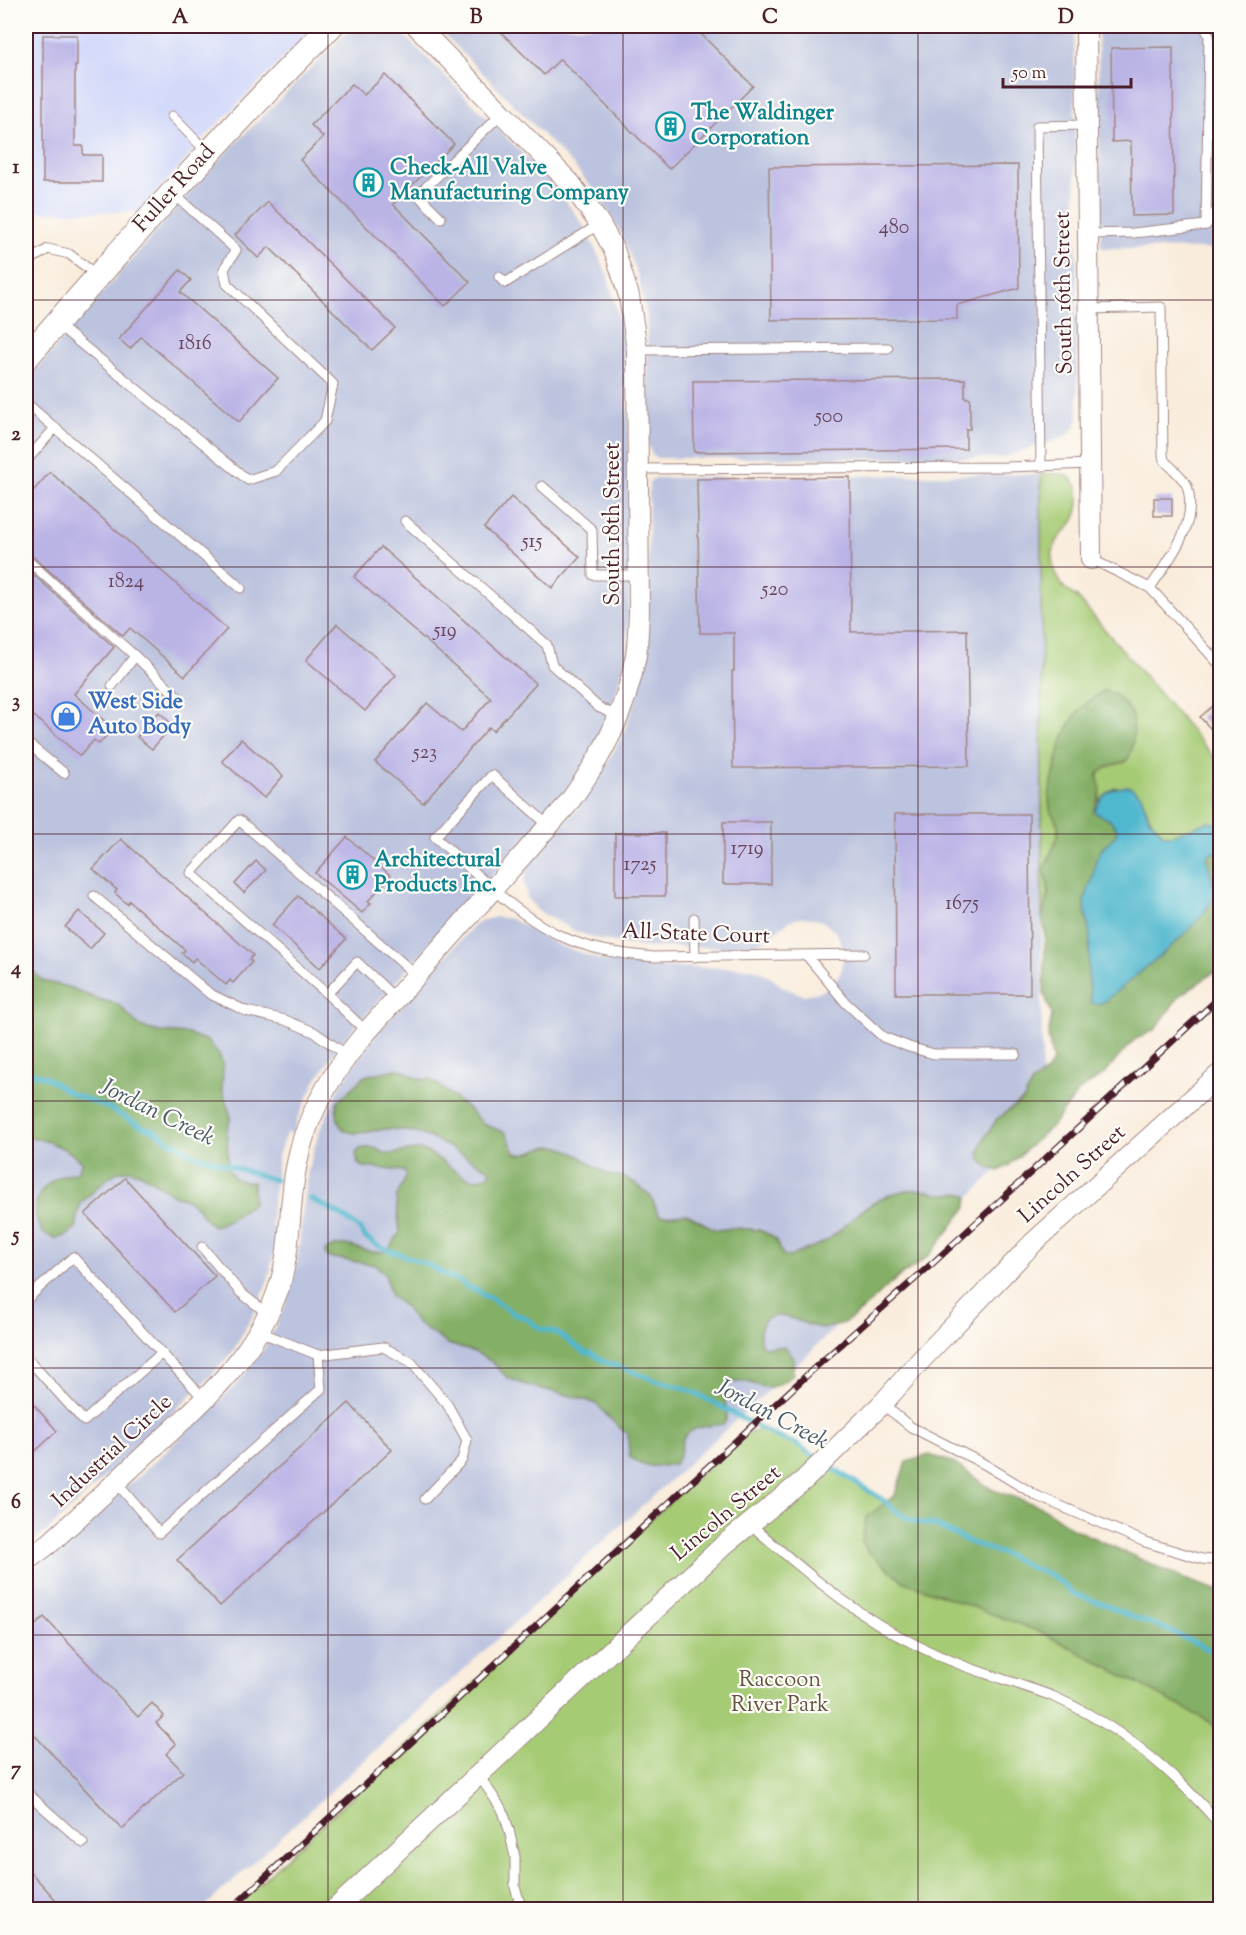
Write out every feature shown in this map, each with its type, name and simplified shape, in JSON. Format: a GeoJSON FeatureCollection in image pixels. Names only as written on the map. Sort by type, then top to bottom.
{"type":"FeatureCollection","features":[{"type":"Feature","properties":{"kind":"street","name":"Fuller Road"},"geometry":{"type":"LineString","coordinates":[[26,358],[172,191],[331,26]]}},
{"type":"Feature","properties":{"kind":"street","name":"South 18th Street"},"geometry":{"type":"LineString","coordinates":[[264,1323],[277,1293],[285,1264],[296,1167],[301,1146],[321,1097],[346,1055],[549,826],[590,774],[609,741],[619,717],[636,654],[639,576],[637,350],[629,296],[615,252],[600,224],[571,184],[417,26]]}},
{"type":"Feature","properties":{"kind":"street","name":"South 16th Street"},"geometry":{"type":"LineString","coordinates":[[1086,26],[1091,560]]}},
{"type":"Feature","properties":{"kind":"street","name":"Lincoln Street"},"geometry":{"type":"LineString","coordinates":[[334,1910],[716,1552],[804,1480],[882,1404],[1033,1243],[1221,1074]]}},
{"type":"Feature","properties":{"kind":"street","name":"Industrial Circle"},"geometry":{"type":"LineString","coordinates":[[26,1561],[50,1543],[205,1400],[264,1323]]}},
{"type":"Feature","properties":{"kind":"lane"},"geometry":{"type":"LineString","coordinates":[[1204,26],[1209,35],[1206,225]]}},
{"type":"Feature","properties":{"kind":"lane"},"geometry":{"type":"LineString","coordinates":[[441,218],[418,195],[502,112]]}},
{"type":"Feature","properties":{"kind":"lane"},"geometry":{"type":"LineString","coordinates":[[172,116],[208,153]]}},
{"type":"Feature","properties":{"kind":"lane"},"geometry":{"type":"LineString","coordinates":[[1041,466],[1038,126],[1087,125]]}},
{"type":"Feature","properties":{"kind":"lane"},"geometry":{"type":"LineString","coordinates":[[56,323],[248,480],[276,471],[325,420],[333,384],[227,284],[224,269],[236,250],[172,191]]}},
{"type":"Feature","properties":{"kind":"lane"},"geometry":{"type":"LineString","coordinates":[[1089,234],[1133,233],[1206,225],[1221,206]]}},
{"type":"Feature","properties":{"kind":"lane"},"geometry":{"type":"LineString","coordinates":[[499,277],[505,283],[600,224]]}},
{"type":"Feature","properties":{"kind":"lane"},"geometry":{"type":"LineString","coordinates":[[30,260],[48,249],[69,254],[98,276]]}},
{"type":"Feature","properties":{"kind":"lane"},"geometry":{"type":"LineString","coordinates":[[1089,309],[1161,307],[1163,455],[1164,460],[1187,486],[1189,519],[1184,536],[1150,588]]}},
{"type":"Feature","properties":{"kind":"lane"},"geometry":{"type":"LineString","coordinates":[[637,350],[888,348]]}},
{"type":"Feature","properties":{"kind":"lane"},"geometry":{"type":"LineString","coordinates":[[26,403],[241,588]]}},
{"type":"Feature","properties":{"kind":"lane"},"geometry":{"type":"LineString","coordinates":[[26,461],[55,428]]}},
{"type":"Feature","properties":{"kind":"lane"},"geometry":{"type":"LineString","coordinates":[[638,469],[1091,464]]}},
{"type":"Feature","properties":{"kind":"lane"},"geometry":{"type":"LineString","coordinates":[[542,486],[592,530],[593,575],[639,576]]}},
{"type":"Feature","properties":{"kind":"lane"},"geometry":{"type":"LineString","coordinates":[[405,521],[547,645],[552,665],[598,707],[619,717]]}},
{"type":"Feature","properties":{"kind":"lane"},"geometry":{"type":"LineString","coordinates":[[26,559],[177,696]]}},
{"type":"Feature","properties":{"kind":"lane"},"geometry":{"type":"LineString","coordinates":[[1091,560],[1150,588],[1221,664]]}},
{"type":"Feature","properties":{"kind":"lane"},"geometry":{"type":"LineString","coordinates":[[112,686],[135,656]]}},
{"type":"Feature","properties":{"kind":"lane"},"geometry":{"type":"LineString","coordinates":[[26,742],[64,773]]}},
{"type":"Feature","properties":{"kind":"lane","name":"All-State Court"},"geometry":{"type":"LineString","coordinates":[[549,826],[492,775],[435,837],[493,888],[539,924],[558,935],[589,946],[621,954],[654,957],[864,954]]}},
{"type":"Feature","properties":{"kind":"lane"},"geometry":{"type":"LineString","coordinates":[[367,1032],[191,873],[239,820],[417,976]]}},
{"type":"Feature","properties":{"kind":"lane"},"geometry":{"type":"LineString","coordinates":[[94,896],[210,994],[246,1011],[285,1020],[314,1032],[346,1055]]}},
{"type":"Feature","properties":{"kind":"lane"},"geometry":{"type":"LineString","coordinates":[[694,918],[695,957]]}},
{"type":"Feature","properties":{"kind":"lane"},"geometry":{"type":"LineString","coordinates":[[807,956],[846,1003],[883,1037],[934,1054],[1016,1054]]}},
{"type":"Feature","properties":{"kind":"lane"},"geometry":{"type":"LineString","coordinates":[[327,994],[357,962],[396,999]]}},
{"type":"Feature","properties":{"kind":"lane"},"geometry":{"type":"LineString","coordinates":[[202,1247],[264,1323],[318,1355],[383,1347],[411,1362],[447,1404],[467,1440],[462,1460],[425,1498]]}},
{"type":"Feature","properties":{"kind":"lane"},"geometry":{"type":"LineString","coordinates":[[26,1300],[73,1257],[205,1400]]}},
{"type":"Feature","properties":{"kind":"lane"},"geometry":{"type":"LineString","coordinates":[[26,1357],[84,1421],[162,1353]]}},
{"type":"Feature","properties":{"kind":"lane"},"geometry":{"type":"LineString","coordinates":[[117,1482],[159,1533],[321,1389],[318,1355]]}},
{"type":"Feature","properties":{"kind":"lane"},"geometry":{"type":"LineString","coordinates":[[882,1404],[911,1427],[984,1464],[1037,1496],[1144,1542],[1221,1561]]}},
{"type":"Feature","properties":{"kind":"lane"},"geometry":{"type":"LineString","coordinates":[[750,1524],[819,1583],[856,1610],[896,1634],[938,1655],[1052,1697],[1090,1715],[1127,1738],[1195,1795],[1221,1825]]}},
{"type":"Feature","properties":{"kind":"lane"},"geometry":{"type":"LineString","coordinates":[[478,1774],[503,1811],[510,1830],[515,1887],[522,1910]]}},
{"type":"Feature","properties":{"kind":"lane"},"geometry":{"type":"LineString","coordinates":[[26,1792],[83,1843]]}},
{"type":"Feature","properties":{"kind":"shaded area"},"geometry":{"type":"Polygon","coordinates":[[[26,26],[316,26],[208,134],[140,212],[26,212],[26,26]]]}},
{"type":"Feature","properties":{"kind":"shaded area"},"geometry":{"type":"Polygon","coordinates":[[[353,26],[395,26],[553,184],[584,226],[607,274],[621,324],[628,420],[629,597],[624,665],[611,711],[590,755],[563,796],[340,1044],[315,1082],[293,1134],[287,1132],[278,1156],[271,1228],[277,1229],[270,1274],[259,1304],[233,1351],[212,1375],[46,1532],[26,1548],[26,381],[192,190],[353,26]]]}},
{"type":"Feature","properties":{"kind":"shaded area"},"geometry":{"type":"Polygon","coordinates":[[[436,26],[1074,26],[1078,417],[1075,427],[1065,437],[1001,458],[657,458],[652,455],[648,444],[647,318],[638,276],[622,235],[601,199],[574,166],[436,26]]]}},
{"type":"Feature","properties":{"kind":"shaded area"},"geometry":{"type":"Polygon","coordinates":[[[1098,26],[1220,26],[1220,249],[1101,248],[1098,26]]]}},
{"type":"Feature","properties":{"kind":"shaded area"},"geometry":{"type":"Polygon","coordinates":[[[1041,474],[1042,1122],[998,1169],[806,1356],[202,1909],[26,1909],[26,1575],[59,1550],[221,1400],[237,1384],[265,1347],[286,1304],[296,1269],[308,1170],[319,1132],[351,1069],[381,1029],[474,925],[496,917],[511,919],[558,945],[601,960],[646,967],[754,968],[784,988],[804,995],[823,991],[838,978],[842,969],[844,951],[837,933],[822,921],[812,918],[801,917],[791,920],[760,942],[744,947],[643,947],[598,939],[577,932],[538,911],[527,897],[524,880],[529,863],[576,810],[598,780],[623,734],[638,694],[648,634],[649,482],[655,478],[1041,474]]]}},
{"type":"Feature","properties":{"kind":"green space"},"geometry":{"type":"Polygon","coordinates":[[[1041,474],[1067,476],[1073,481],[1078,492],[1077,514],[1055,546],[1053,563],[1058,579],[1077,597],[1220,764],[1220,828],[1208,822],[1180,833],[1165,834],[1152,820],[1141,795],[1115,787],[1099,801],[1098,774],[1108,766],[1126,762],[1131,747],[1132,719],[1125,705],[1080,709],[1068,727],[1061,744],[1049,796],[1050,809],[1058,825],[1058,836],[1044,869],[1049,891],[1042,917],[1041,474]]]}},
{"type":"Feature","properties":{"kind":"green space"},"geometry":{"type":"Polygon","coordinates":[[[1105,690],[1125,704],[1130,712],[1133,720],[1133,738],[1128,759],[1107,767],[1098,774],[1101,790],[1094,812],[1110,819],[1117,829],[1116,835],[1096,859],[1093,877],[1084,902],[1090,936],[1088,972],[1136,974],[1160,956],[1194,922],[1215,884],[1208,865],[1209,854],[1220,852],[1220,968],[1179,996],[1155,1030],[1134,1040],[1104,1074],[1079,1091],[1052,1126],[1008,1166],[999,1171],[988,1167],[980,1159],[982,1142],[997,1119],[1024,1099],[1032,1083],[1047,1071],[1053,1061],[1048,1037],[1052,1015],[1044,993],[1045,934],[1042,917],[1049,891],[1044,869],[1058,836],[1058,825],[1050,809],[1049,796],[1061,744],[1068,727],[1080,709],[1105,690]]]}},
{"type":"Feature","properties":{"kind":"green space"},"geometry":{"type":"Polygon","coordinates":[[[26,965],[43,981],[72,988],[94,998],[118,1004],[138,1025],[159,1032],[189,1034],[207,1041],[219,1054],[223,1065],[222,1089],[231,1117],[227,1129],[228,1169],[234,1178],[253,1182],[253,1204],[229,1220],[213,1226],[203,1217],[197,1206],[186,1199],[174,1195],[142,1174],[131,1170],[119,1171],[81,1203],[77,1215],[77,1226],[68,1235],[56,1239],[43,1233],[36,1215],[38,1198],[53,1180],[77,1172],[82,1162],[70,1152],[56,1145],[26,1137],[26,965]]]}},
{"type":"Feature","properties":{"kind":"green space"},"geometry":{"type":"Polygon","coordinates":[[[396,1069],[419,1079],[431,1079],[472,1112],[483,1124],[506,1133],[515,1153],[526,1153],[554,1146],[567,1149],[603,1172],[623,1177],[638,1185],[652,1198],[661,1216],[687,1214],[716,1230],[734,1228],[759,1230],[775,1239],[784,1256],[790,1257],[828,1240],[868,1206],[897,1192],[918,1190],[937,1194],[960,1193],[968,1196],[967,1207],[927,1257],[904,1273],[859,1313],[841,1324],[822,1328],[782,1316],[765,1319],[760,1330],[760,1342],[764,1347],[785,1347],[793,1356],[793,1374],[782,1383],[770,1387],[750,1382],[734,1382],[727,1385],[724,1389],[726,1417],[724,1424],[699,1428],[688,1433],[684,1437],[679,1457],[674,1464],[645,1465],[630,1457],[627,1434],[597,1404],[508,1378],[492,1362],[477,1353],[448,1344],[416,1323],[406,1308],[391,1296],[385,1274],[376,1265],[327,1257],[325,1251],[341,1245],[377,1252],[385,1251],[390,1248],[400,1233],[396,1198],[406,1176],[404,1171],[364,1167],[358,1164],[356,1153],[360,1149],[374,1148],[387,1154],[420,1150],[429,1153],[463,1175],[481,1178],[490,1174],[490,1169],[414,1132],[388,1129],[353,1133],[341,1127],[338,1120],[337,1102],[365,1076],[396,1069]]]}},
{"type":"Feature","properties":{"kind":"green space","name":"Raccoon River Park"},"geometry":{"type":"Polygon","coordinates":[[[763,1429],[796,1444],[882,1499],[893,1509],[1220,1655],[1220,1909],[230,1910],[741,1436],[763,1429]]]}},
{"type":"Feature","properties":{"kind":"green space"},"geometry":{"type":"Polygon","coordinates":[[[929,1455],[952,1462],[993,1490],[1042,1507],[1072,1528],[1184,1579],[1220,1591],[1220,1731],[1210,1722],[1043,1633],[903,1581],[867,1551],[862,1541],[866,1518],[895,1495],[906,1462],[929,1455]]]}},
{"type":"Feature","properties":{"kind":"water"},"geometry":{"type":"Polygon","coordinates":[[[1129,786],[1141,795],[1149,818],[1163,834],[1169,836],[1208,822],[1220,828],[1220,852],[1209,854],[1207,859],[1216,894],[1195,923],[1165,952],[1104,1002],[1091,1003],[1088,972],[1090,936],[1084,902],[1093,877],[1096,859],[1116,835],[1117,829],[1110,820],[1094,812],[1107,793],[1129,786]]]}},
{"type":"Feature","properties":{"kind":"building","name":"The Waldinger Corporation"},"geometry":{"type":"Polygon","coordinates":[[[495,26],[693,26],[753,86],[669,169],[560,59],[544,75],[495,26]]]}},
{"type":"Feature","properties":{"kind":"building"},"geometry":{"type":"Polygon","coordinates":[[[43,35],[77,35],[75,146],[83,146],[83,155],[102,155],[102,182],[43,182],[43,35]]]}},
{"type":"Feature","properties":{"kind":"building"},"geometry":{"type":"Polygon","coordinates":[[[1173,47],[1174,215],[1132,216],[1131,141],[1112,142],[1111,48],[1173,47]]]}},
{"type":"Feature","properties":{"kind":"building","name":"Check-All Valve Manufacturing Company"},"geometry":{"type":"Polygon","coordinates":[[[385,75],[454,144],[393,204],[470,282],[445,306],[300,160],[323,137],[311,125],[352,84],[364,95],[385,75]]]}},
{"type":"Feature","properties":{"kind":"building"},"geometry":{"type":"Polygon","coordinates":[[[1018,165],[1019,288],[957,305],[957,319],[771,320],[769,167],[1018,165]]]}},
{"type":"Feature","properties":{"kind":"building"},"geometry":{"type":"Polygon","coordinates":[[[268,202],[395,328],[372,350],[269,247],[258,258],[235,235],[268,202]]]}},
{"type":"Feature","properties":{"kind":"building"},"geometry":{"type":"Polygon","coordinates":[[[180,270],[191,280],[180,292],[278,378],[239,422],[141,337],[130,349],[119,339],[180,270]]]}},
{"type":"Feature","properties":{"kind":"building"},"geometry":{"type":"Polygon","coordinates":[[[965,379],[965,398],[970,398],[970,429],[966,429],[966,449],[694,452],[693,381],[965,379]]]}},
{"type":"Feature","properties":{"kind":"building"},"geometry":{"type":"Polygon","coordinates":[[[50,472],[227,629],[185,676],[130,628],[123,636],[26,552],[26,499],[50,472]]]}},
{"type":"Feature","properties":{"kind":"building"},"geometry":{"type":"Polygon","coordinates":[[[850,477],[851,632],[967,630],[969,766],[733,768],[734,633],[700,633],[697,479],[850,477]]]}},
{"type":"Feature","properties":{"kind":"building"},"geometry":{"type":"Polygon","coordinates":[[[511,497],[580,557],[552,588],[484,528],[511,497]]]}},
{"type":"Feature","properties":{"kind":"building"},"geometry":{"type":"Polygon","coordinates":[[[1154,498],[1172,498],[1172,516],[1154,516],[1154,498]]]}},
{"type":"Feature","properties":{"kind":"building"},"geometry":{"type":"Polygon","coordinates":[[[381,547],[536,684],[493,731],[489,727],[423,803],[375,762],[427,703],[461,732],[491,698],[354,577],[381,547]]]}},
{"type":"Feature","properties":{"kind":"building"},"geometry":{"type":"Polygon","coordinates":[[[26,568],[114,647],[74,694],[108,724],[105,727],[110,732],[99,744],[94,740],[80,756],[26,709],[26,568]]]}},
{"type":"Feature","properties":{"kind":"building"},"geometry":{"type":"Polygon","coordinates":[[[337,624],[396,675],[365,711],[306,660],[337,624]]]}},
{"type":"Feature","properties":{"kind":"building"},"geometry":{"type":"Polygon","coordinates":[[[1221,699],[1221,740],[1200,717],[1221,699]]]}},
{"type":"Feature","properties":{"kind":"building"},"geometry":{"type":"Polygon","coordinates":[[[159,712],[173,725],[152,749],[137,737],[159,712]]]}},
{"type":"Feature","properties":{"kind":"building"},"geometry":{"type":"Polygon","coordinates":[[[241,739],[283,776],[264,798],[222,761],[241,739]]]}},
{"type":"Feature","properties":{"kind":"building"},"geometry":{"type":"Polygon","coordinates":[[[895,814],[1029,814],[1030,994],[896,994],[895,814]]]}},
{"type":"Feature","properties":{"kind":"building"},"geometry":{"type":"Polygon","coordinates":[[[723,822],[771,822],[771,884],[723,884],[723,822]]]}},
{"type":"Feature","properties":{"kind":"building"},"geometry":{"type":"Polygon","coordinates":[[[615,833],[665,833],[665,896],[615,896],[615,833]]]}},
{"type":"Feature","properties":{"kind":"building","name":"Architectural Products Inc."},"geometry":{"type":"Polygon","coordinates":[[[347,837],[391,876],[368,901],[371,903],[362,913],[315,873],[347,837]]]}},
{"type":"Feature","properties":{"kind":"building"},"geometry":{"type":"Polygon","coordinates":[[[121,839],[253,955],[249,960],[252,962],[233,983],[230,980],[226,985],[195,958],[192,962],[182,953],[185,950],[129,901],[127,904],[115,893],[117,890],[93,869],[121,839]]]}},
{"type":"Feature","properties":{"kind":"building"},"geometry":{"type":"Polygon","coordinates":[[[256,861],[266,870],[244,893],[235,884],[256,861]]]}},
{"type":"Feature","properties":{"kind":"building"},"geometry":{"type":"Polygon","coordinates":[[[298,896],[346,939],[320,968],[272,925],[298,896]]]}},
{"type":"Feature","properties":{"kind":"building"},"geometry":{"type":"Polygon","coordinates":[[[79,911],[104,933],[90,949],[65,927],[79,911]]]}},
{"type":"Feature","properties":{"kind":"building"},"geometry":{"type":"Polygon","coordinates":[[[125,1178],[215,1276],[175,1312],[85,1214],[125,1178]]]}},
{"type":"Feature","properties":{"kind":"building"},"geometry":{"type":"Polygon","coordinates":[[[26,1396],[57,1431],[26,1460],[26,1396]]]}},
{"type":"Feature","properties":{"kind":"building"},"geometry":{"type":"Polygon","coordinates":[[[349,1403],[392,1450],[220,1606],[177,1560],[349,1403]]]}},
{"type":"Feature","properties":{"kind":"building"},"geometry":{"type":"Polygon","coordinates":[[[44,1617],[138,1717],[152,1703],[164,1716],[156,1723],[176,1744],[166,1754],[183,1772],[122,1829],[26,1726],[26,1634],[44,1617]]]}},
{"type":"Feature","properties":{"kind":"building"},"geometry":{"type":"Polygon","coordinates":[[[26,1867],[65,1910],[26,1910],[26,1867]]]}},
{"type":"Feature","properties":{"kind":"waterway","name":"Jordan Creek"},"geometry":{"type":"LineString","coordinates":[[26,1071],[45,1077],[70,1093],[156,1131],[189,1153],[275,1180]]}},
{"type":"Feature","properties":{"kind":"waterway","name":"Jordan Creek"},"geometry":{"type":"LineString","coordinates":[[311,1199],[341,1215],[378,1246],[429,1265],[462,1282],[468,1288],[478,1290],[484,1296],[491,1298],[516,1315],[524,1317],[541,1329],[557,1333],[586,1353],[591,1353],[603,1361],[655,1380],[684,1388],[775,1436],[796,1444],[818,1459]]}},
{"type":"Feature","properties":{"kind":"waterway","name":"Jordan Creek"},"geometry":{"type":"LineString","coordinates":[[826,1464],[882,1499],[904,1517],[935,1525],[974,1544],[1009,1556],[1031,1568],[1051,1575],[1074,1594],[1161,1627],[1220,1655]]}},
{"type":"Feature","properties":{"kind":"railway"},"geometry":{"type":"LineString","coordinates":[[230,1910],[819,1364],[934,1262],[1220,997]]}},
{"type":"Feature","properties":{"kind":"place","name":"The Waldinger Corporation"},"geometry":{"type":"Point","coordinates":[670,127]}},
{"type":"Feature","properties":{"kind":"place","name":"Check-All Valve Manufacturing Company"},"geometry":{"type":"Point","coordinates":[369,182]}},
{"type":"Feature","properties":{"kind":"place","name":"West Side Auto Body"},"geometry":{"type":"Point","coordinates":[67,716]}},
{"type":"Feature","properties":{"kind":"place","name":"Architectural Products Inc."},"geometry":{"type":"Point","coordinates":[353,874]}}]}
